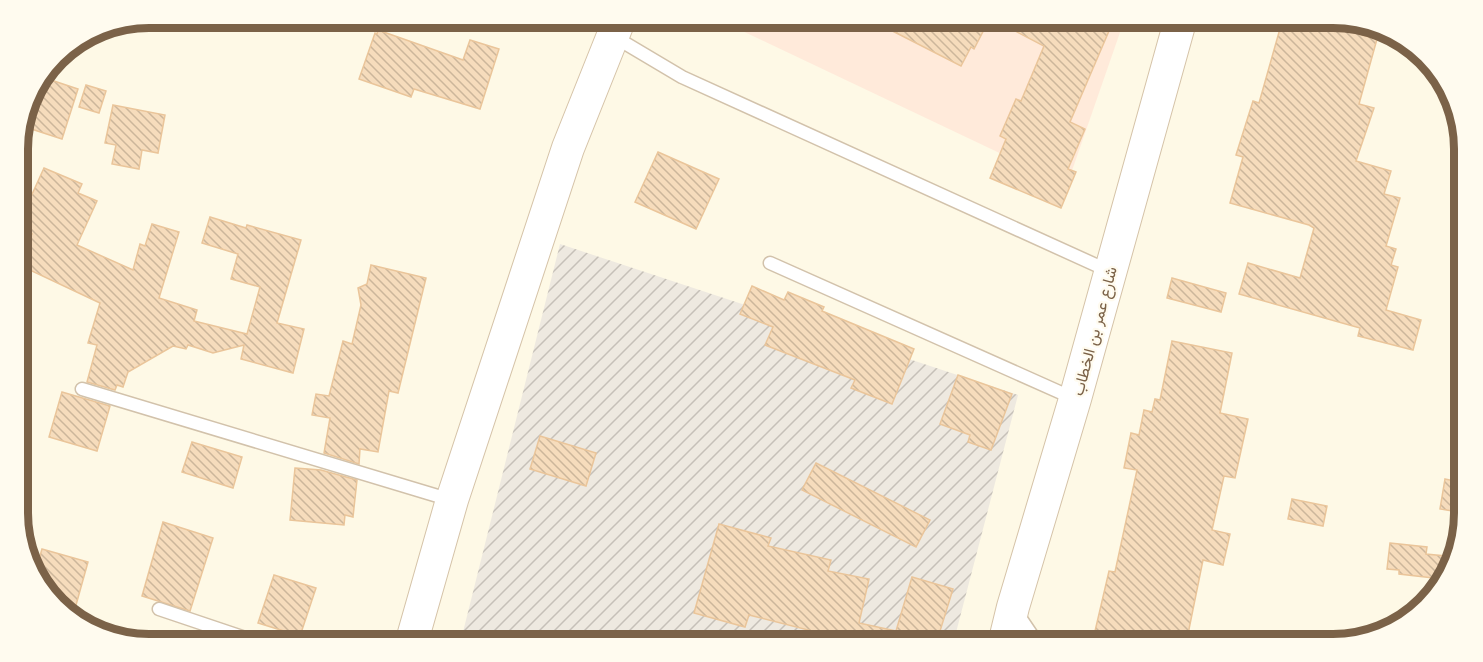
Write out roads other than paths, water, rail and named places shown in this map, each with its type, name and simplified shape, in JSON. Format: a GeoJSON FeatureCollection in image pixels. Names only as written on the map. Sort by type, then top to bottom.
{"type":"FeatureCollection","features":[{"type":"Feature","properties":{"kind":"main road"},"geometry":{"type":"LineString","coordinates":[[414,634],[452,500],[568,148],[616,28]]}},
{"type":"Feature","properties":{"kind":"main road","name":"شارع عمر بن الخطاب"},"geometry":{"type":"LineString","coordinates":[[1007,633],[1075,399],[1178,28]]}},
{"type":"Feature","properties":{"kind":"lane"},"geometry":{"type":"LineString","coordinates":[[617,28],[682,77],[1110,271]]}},
{"type":"Feature","properties":{"kind":"lane"},"geometry":{"type":"LineString","coordinates":[[770,262],[1075,399]]}},
{"type":"Feature","properties":{"kind":"lane"},"geometry":{"type":"LineString","coordinates":[[82,389],[452,500]]}},
{"type":"Feature","properties":{"kind":"lane"},"geometry":{"type":"LineString","coordinates":[[1013,607],[1031,633]]}},
{"type":"Feature","properties":{"kind":"lane"},"geometry":{"type":"LineString","coordinates":[[159,609],[233,634]]}}]}
